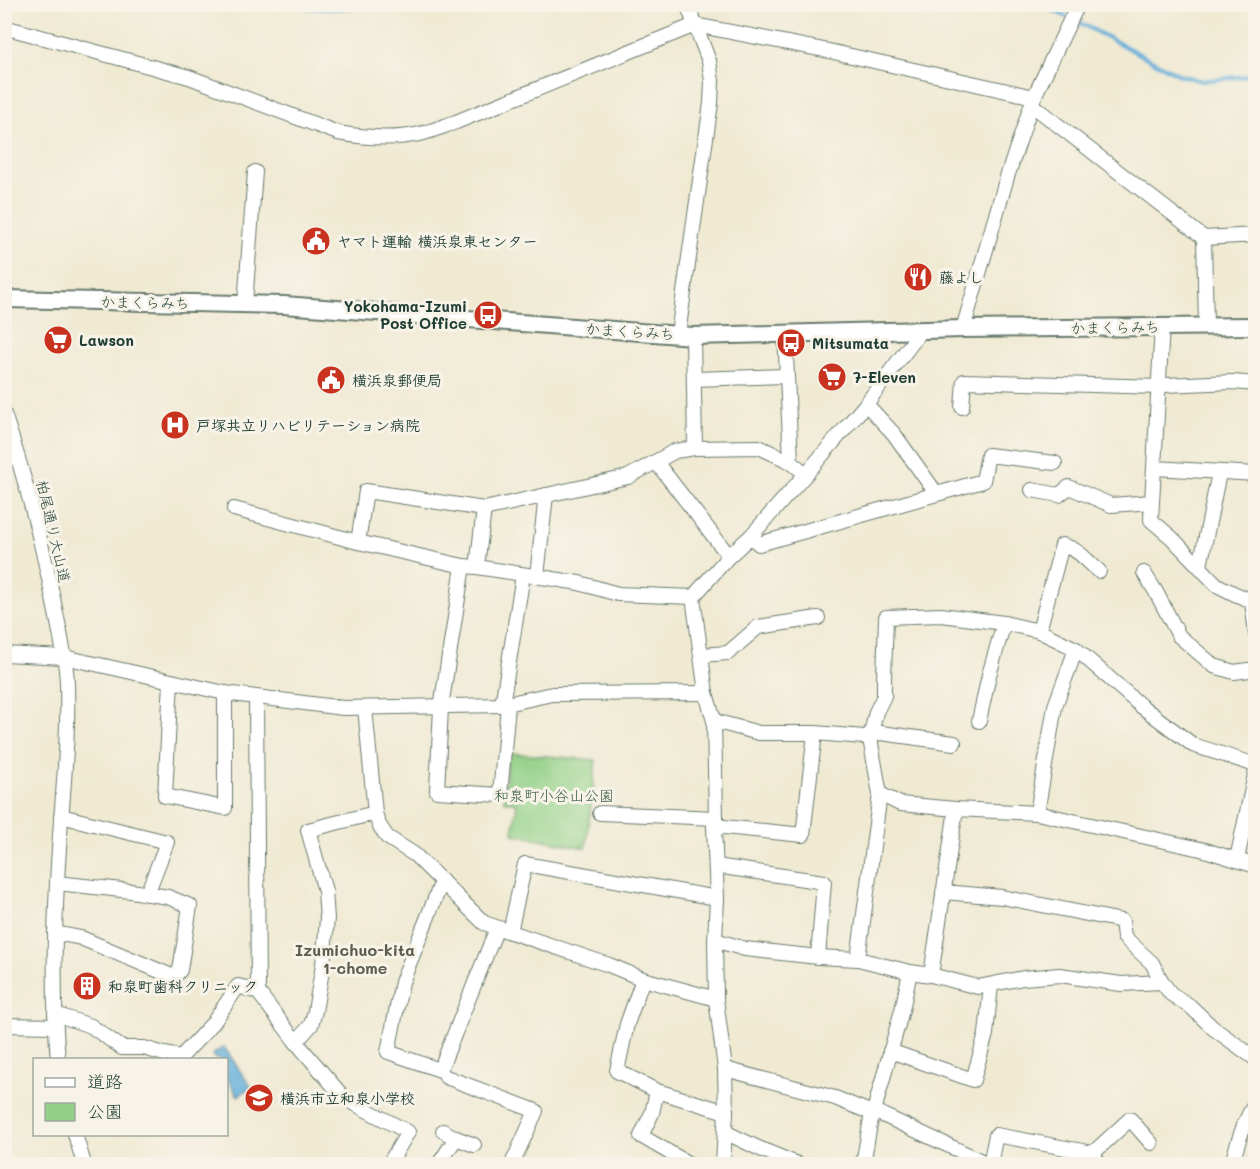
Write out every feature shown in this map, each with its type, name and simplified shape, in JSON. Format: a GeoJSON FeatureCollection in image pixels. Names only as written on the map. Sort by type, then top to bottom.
{"type":"FeatureCollection","features":[{"type":"Feature","properties":{"kind":"main road","name":"かまくらみち"},"geometry":{"type":"LineString","coordinates":[[4,299],[296,306],[685,335],[1256,326]]}},
{"type":"Feature","properties":{"kind":"street"},"geometry":{"type":"LineString","coordinates":[[687,4],[709,61],[712,81],[685,335],[694,379],[695,448]]}},
{"type":"Feature","properties":{"kind":"street"},"geometry":{"type":"LineString","coordinates":[[963,329],[1007,177],[1033,101],[1077,8]]}},
{"type":"Feature","properties":{"kind":"street"},"geometry":{"type":"LineString","coordinates":[[4,27],[189,77],[338,133],[384,138],[419,134],[456,122],[695,25],[829,51],[1033,101],[1204,237],[1256,235]]}},
{"type":"Feature","properties":{"kind":"street"},"geometry":{"type":"LineString","coordinates":[[245,304],[255,172]]}},
{"type":"Feature","properties":{"kind":"street"},"geometry":{"type":"LineString","coordinates":[[1204,237],[1206,326]]}},
{"type":"Feature","properties":{"kind":"street"},"geometry":{"type":"LineString","coordinates":[[1162,326],[1151,520],[1172,538],[1217,585],[1235,594],[1254,598],[1256,634]]}},
{"type":"Feature","properties":{"kind":"street"},"geometry":{"type":"LineString","coordinates":[[723,1164],[726,1112],[725,1069],[716,999],[714,721],[706,693],[693,597],[729,556],[751,536],[866,404],[921,331]]}},
{"type":"Feature","properties":{"kind":"street"},"geometry":{"type":"LineString","coordinates":[[785,333],[791,462]]}},
{"type":"Feature","properties":{"kind":"street"},"geometry":{"type":"LineString","coordinates":[[694,379],[786,376]]}},
{"type":"Feature","properties":{"kind":"street"},"geometry":{"type":"LineString","coordinates":[[962,407],[964,381],[1159,387],[1221,383],[1256,384]]}},
{"type":"Feature","properties":{"kind":"street"},"geometry":{"type":"LineString","coordinates":[[866,404],[894,434],[936,494]]}},
{"type":"Feature","properties":{"kind":"street","name":"柏尾通り大山道"},"geometry":{"type":"LineString","coordinates":[[4,414],[32,504],[49,579],[67,683],[66,751],[55,933],[55,1020],[58,1058]]}},
{"type":"Feature","properties":{"kind":"street"},"geometry":{"type":"LineString","coordinates":[[358,542],[366,491],[484,509],[628,477],[675,451],[695,448],[759,447],[791,462],[806,474]]}},
{"type":"Feature","properties":{"kind":"street"},"geometry":{"type":"LineString","coordinates":[[751,536],[759,544],[983,481],[988,455],[1055,463]]}},
{"type":"Feature","properties":{"kind":"street"},"geometry":{"type":"LineString","coordinates":[[656,462],[729,556]]}},
{"type":"Feature","properties":{"kind":"street"},"geometry":{"type":"LineString","coordinates":[[1155,468],[1256,474]]}},
{"type":"Feature","properties":{"kind":"street"},"geometry":{"type":"LineString","coordinates":[[1200,566],[1219,473]]}},
{"type":"Feature","properties":{"kind":"street"},"geometry":{"type":"LineString","coordinates":[[1032,490],[1059,495],[1069,487],[1111,505],[1152,502]]}},
{"type":"Feature","properties":{"kind":"street"},"geometry":{"type":"LineString","coordinates":[[537,576],[546,495]]}},
{"type":"Feature","properties":{"kind":"street"},"geometry":{"type":"LineString","coordinates":[[234,509],[358,542],[470,567],[579,583],[618,594],[693,597]]}},
{"type":"Feature","properties":{"kind":"street"},"geometry":{"type":"LineString","coordinates":[[484,509],[441,707],[436,791],[501,795],[505,705],[523,575]]}},
{"type":"Feature","properties":{"kind":"street"},"geometry":{"type":"LineString","coordinates":[[1039,631],[1062,545],[1073,548],[1083,555],[1098,571]]}},
{"type":"Feature","properties":{"kind":"street"},"geometry":{"type":"LineString","coordinates":[[1144,573],[1179,636],[1214,666],[1234,672],[1256,669]]}},
{"type":"Feature","properties":{"kind":"street"},"geometry":{"type":"LineString","coordinates":[[858,959],[880,794],[871,734],[876,712],[884,696],[886,617],[941,615],[1004,623],[1039,631],[1076,649],[1141,706],[1193,745],[1256,765]]}},
{"type":"Feature","properties":{"kind":"street"},"geometry":{"type":"LineString","coordinates":[[701,655],[728,653],[758,627],[818,618]]}},
{"type":"Feature","properties":{"kind":"street"},"geometry":{"type":"LineString","coordinates":[[979,721],[1004,623]]}},
{"type":"Feature","properties":{"kind":"street"},"geometry":{"type":"LineString","coordinates":[[1037,813],[1055,706],[1076,649]]}},
{"type":"Feature","properties":{"kind":"street"},"geometry":{"type":"LineString","coordinates":[[4,654],[64,657],[225,693],[343,708],[505,705],[552,694],[706,693]]}},
{"type":"Feature","properties":{"kind":"street"},"geometry":{"type":"LineString","coordinates":[[171,681],[165,796],[225,808],[225,693]]}},
{"type":"Feature","properties":{"kind":"street"},"geometry":{"type":"LineString","coordinates":[[256,698],[258,992]]}},
{"type":"Feature","properties":{"kind":"street"},"geometry":{"type":"LineString","coordinates":[[364,708],[375,813],[379,825],[387,837],[415,855],[484,923],[609,965],[643,979],[716,999]]}},
{"type":"Feature","properties":{"kind":"street"},"geometry":{"type":"LineString","coordinates":[[714,721],[759,732],[864,736],[881,733],[954,743]]}},
{"type":"Feature","properties":{"kind":"street"},"geometry":{"type":"LineString","coordinates":[[600,813],[715,822],[803,835],[815,733]]}},
{"type":"Feature","properties":{"kind":"street"},"geometry":{"type":"LineString","coordinates":[[1237,859],[1256,770]]}},
{"type":"Feature","properties":{"kind":"street"},"geometry":{"type":"LineString","coordinates":[[880,794],[900,804],[1037,813],[1205,849],[1256,866]]}},
{"type":"Feature","properties":{"kind":"street"},"geometry":{"type":"LineString","coordinates":[[931,975],[956,809]]}},
{"type":"Feature","properties":{"kind":"street"},"geometry":{"type":"LineString","coordinates":[[296,1042],[311,1025],[315,1011],[323,965],[327,919],[325,891],[308,830],[375,813]]}},
{"type":"Feature","properties":{"kind":"street"},"geometry":{"type":"LineString","coordinates":[[61,816],[167,842],[147,894]]}},
{"type":"Feature","properties":{"kind":"street"},"geometry":{"type":"LineString","coordinates":[[442,880],[402,982],[388,1052],[440,1070],[503,930],[525,864],[717,898]]}},
{"type":"Feature","properties":{"kind":"street"},"geometry":{"type":"LineString","coordinates":[[716,866],[824,882],[818,957]]}},
{"type":"Feature","properties":{"kind":"street"},"geometry":{"type":"LineString","coordinates":[[55,933],[89,941],[174,977],[180,970],[190,906],[168,897],[57,883]]}},
{"type":"Feature","properties":{"kind":"street"},"geometry":{"type":"LineString","coordinates":[[943,892],[1002,897],[1122,921],[1124,937],[1152,963],[1171,994],[1190,1006],[1214,1028],[1256,1059]]}},
{"type":"Feature","properties":{"kind":"street"},"geometry":{"type":"LineString","coordinates":[[715,940],[745,949],[858,959],[978,987],[1023,978],[1060,975],[1121,984],[1162,982]]}},
{"type":"Feature","properties":{"kind":"street"},"geometry":{"type":"LineString","coordinates":[[863,1164],[873,1112],[902,1010],[910,972]]}},
{"type":"Feature","properties":{"kind":"street"},"geometry":{"type":"LineString","coordinates":[[643,979],[627,1024],[617,1071],[657,1090],[726,1112]]}},
{"type":"Feature","properties":{"kind":"street"},"geometry":{"type":"LineString","coordinates":[[890,1051],[973,1080],[986,1034],[991,985]]}},
{"type":"Feature","properties":{"kind":"street"},"geometry":{"type":"LineString","coordinates":[[4,1025],[55,1020],[91,1026],[122,1048],[144,1048],[181,1057],[213,1023],[238,986],[258,992],[296,1042],[344,1098],[408,1132],[390,1164]]}},
{"type":"Feature","properties":{"kind":"street"},"geometry":{"type":"LineString","coordinates":[[725,1069],[835,1098],[873,1112],[989,1164],[996,1135],[1096,1159],[1130,1119],[1151,1143]]}},
{"type":"Feature","properties":{"kind":"street"},"geometry":{"type":"LineString","coordinates":[[446,1077],[536,1111],[512,1164]]}},
{"type":"Feature","properties":{"kind":"street"},"geometry":{"type":"LineString","coordinates":[[657,1090],[652,1113],[641,1136],[689,1164]]}},
{"type":"Feature","properties":{"kind":"street"},"geometry":{"type":"LineString","coordinates":[[1232,1164],[1250,1110],[1256,1102]]}},
{"type":"Feature","properties":{"kind":"street"},"geometry":{"type":"LineString","coordinates":[[725,1132],[797,1164]]}},
{"type":"Feature","properties":{"kind":"street"},"geometry":{"type":"LineString","coordinates":[[439,1164],[449,1135],[474,1145]]}},
{"type":"Feature","properties":{"kind":"street"},"geometry":{"type":"LineString","coordinates":[[76,1136],[84,1164]]}},
{"type":"Feature","properties":{"kind":"green space","name":"和泉町小谷山公園"},"geometry":{"type":"Polygon","coordinates":[[[508,753],[596,760],[586,848],[513,834],[517,803],[504,801],[508,753]]]}},
{"type":"Feature","properties":{"kind":"water"},"geometry":{"type":"Polygon","coordinates":[[[224,1047],[251,1087],[238,1096],[228,1080],[228,1058],[214,1058],[212,1055],[224,1047]]]}},
{"type":"Feature","properties":{"kind":"waterway"},"geometry":{"type":"LineString","coordinates":[[292,4],[328,8],[364,4]]}},
{"type":"Feature","properties":{"kind":"waterway"},"geometry":{"type":"LineString","coordinates":[[1041,4],[1067,17]]}},
{"type":"Feature","properties":{"kind":"waterway"},"geometry":{"type":"LineString","coordinates":[[1074,20],[1180,75],[1202,81],[1256,75]]}},
{"type":"Feature","properties":{"kind":"place","name":"ヤマト運輸 横浜泉東センター"},"geometry":{"type":"Point","coordinates":[316,241]}},
{"type":"Feature","properties":{"kind":"place","name":"藤よし"},"geometry":{"type":"Point","coordinates":[918,277]}},
{"type":"Feature","properties":{"kind":"place","name":"Yokohama-Izumi Post Office"},"geometry":{"type":"Point","coordinates":[488,315]}},
{"type":"Feature","properties":{"kind":"place","name":"Lawson"},"geometry":{"type":"Point","coordinates":[58,340]}},
{"type":"Feature","properties":{"kind":"place","name":"Mitsumata"},"geometry":{"type":"Point","coordinates":[791,343]}},
{"type":"Feature","properties":{"kind":"place","name":"7-Eleven"},"geometry":{"type":"Point","coordinates":[832,377]}},
{"type":"Feature","properties":{"kind":"place","name":"横浜泉郵便局"},"geometry":{"type":"Point","coordinates":[331,380]}},
{"type":"Feature","properties":{"kind":"place","name":"戸塚共立リハビリテーション病院"},"geometry":{"type":"Point","coordinates":[175,425]}},
{"type":"Feature","properties":{"kind":"place","name":"和泉町歯科クリニック"},"geometry":{"type":"Point","coordinates":[87,986]}},
{"type":"Feature","properties":{"kind":"place","name":"横浜市立和泉小学校"},"geometry":{"type":"Point","coordinates":[259,1098]}},
{"type":"Feature","properties":{"kind":"district","name":"Izumichuo-kita 1-chome"},"geometry":{"type":"Point","coordinates":[355,958]}}]}
